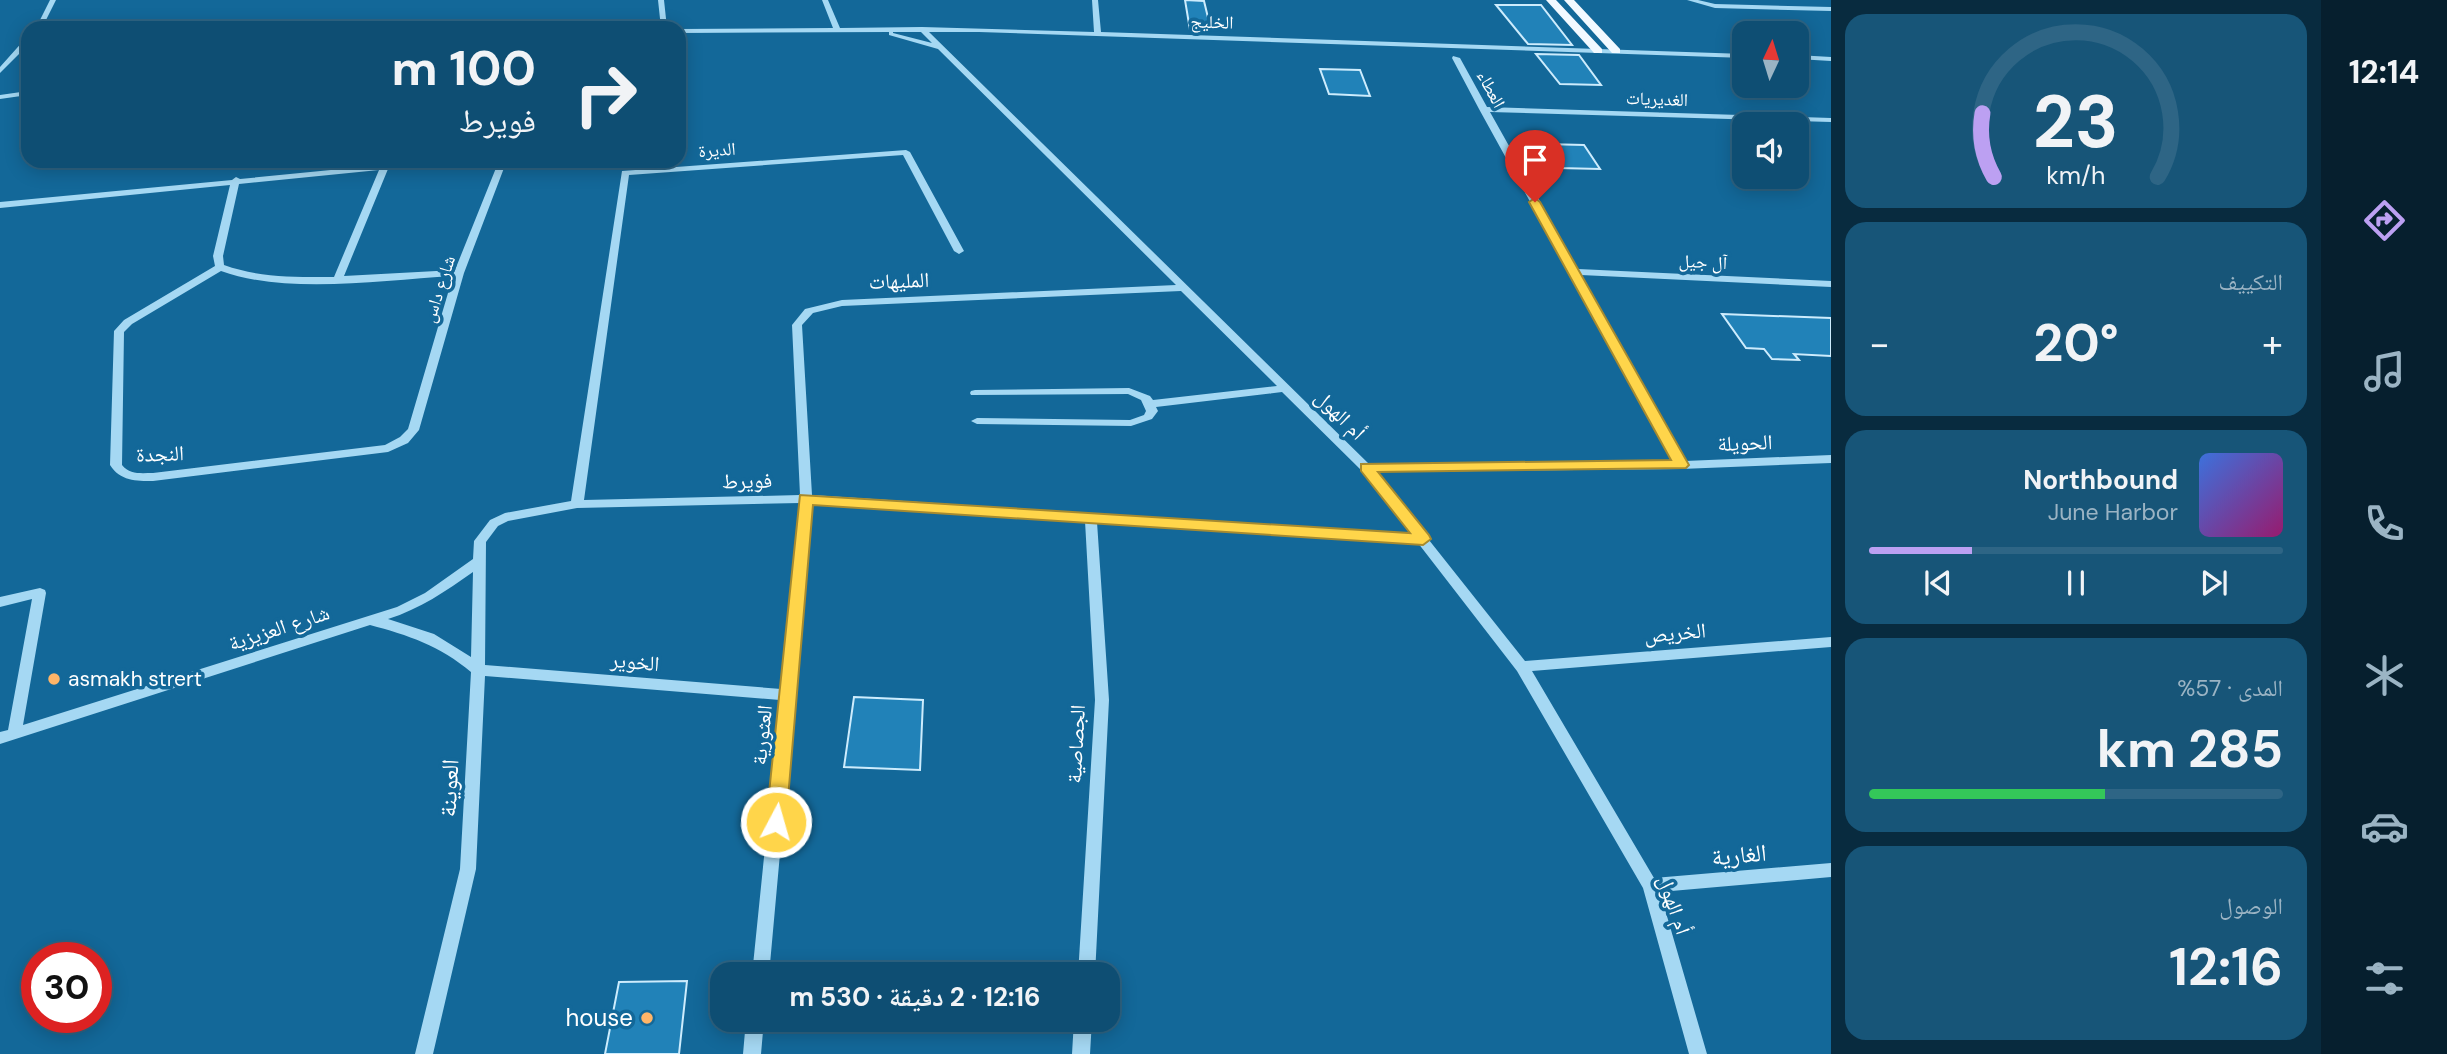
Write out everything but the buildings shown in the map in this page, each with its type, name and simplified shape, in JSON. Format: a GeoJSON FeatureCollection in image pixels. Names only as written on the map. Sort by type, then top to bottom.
{"type":"FeatureCollection","features":[{"type":"Feature","properties":{"kind":"main road"},"geometry":{"type":"LineString","coordinates":[[1551,0],[1598,51]]}},
{"type":"Feature","properties":{"kind":"main road"},"geometry":{"type":"LineString","coordinates":[[1569,0],[1616,51]]}},
{"type":"Feature","properties":{"kind":"street"},"geometry":{"type":"LineString","coordinates":[[42,21],[53,0]]}},
{"type":"Feature","properties":{"kind":"street"},"geometry":{"type":"LineString","coordinates":[[661,0],[663,21]]}},
{"type":"Feature","properties":{"kind":"street"},"geometry":{"type":"LineString","coordinates":[[825,0],[837,29]]}},
{"type":"Feature","properties":{"kind":"street"},"geometry":{"type":"LineString","coordinates":[[1095,0],[1098,34]]}},
{"type":"Feature","properties":{"kind":"street"},"geometry":{"type":"LineString","coordinates":[[1690,0],[1715,6],[1831,9]]}},
{"type":"Feature","properties":{"kind":"street"},"geometry":{"type":"LineString","coordinates":[[863,29],[942,48],[956,37],[979,30]]}},
{"type":"Feature","properties":{"kind":"street","name":"أم الهول"},"geometry":{"type":"LineString","coordinates":[[922,29],[1366,468],[1522,667],[1650,886],[1698,1054]]}},
{"type":"Feature","properties":{"kind":"street","name":"الخليج"},"geometry":{"type":"LineString","coordinates":[[686,31],[979,30],[1732,55]]}},
{"type":"Feature","properties":{"kind":"street"},"geometry":{"type":"LineString","coordinates":[[0,71],[21,48]]}},
{"type":"Feature","properties":{"kind":"street","name":"العطاء"},"geometry":{"type":"LineString","coordinates":[[1456,58],[1681,465]]}},
{"type":"Feature","properties":{"kind":"street"},"geometry":{"type":"LineString","coordinates":[[1810,58],[1831,59]]}},
{"type":"Feature","properties":{"kind":"street"},"geometry":{"type":"LineString","coordinates":[[0,97],[21,94]]}},
{"type":"Feature","properties":{"kind":"street","name":"الغديريات"},"geometry":{"type":"LineString","coordinates":[[1483,108],[1831,120]]}},
{"type":"Feature","properties":{"kind":"street","name":"الديرة"},"geometry":{"type":"LineString","coordinates":[[577,504],[625,173],[906,152],[959,251]]}},
{"type":"Feature","properties":{"kind":"street"},"geometry":{"type":"LineString","coordinates":[[0,205],[374,168]]}},
{"type":"Feature","properties":{"kind":"street"},"geometry":{"type":"LineString","coordinates":[[339,278],[385,168]]}},
{"type":"Feature","properties":{"kind":"street","name":"شارع داس"},"geometry":{"type":"LineString","coordinates":[[413,430],[459,273],[500,168]]}},
{"type":"Feature","properties":{"kind":"street"},"geometry":{"type":"LineString","coordinates":[[236,180],[219,247],[220,267],[249,278],[339,278],[459,273]]}},
{"type":"Feature","properties":{"kind":"street","name":"النجدة"},"geometry":{"type":"LineString","coordinates":[[220,267],[128,322],[119,331],[116,465],[119,471],[128,475],[153,477],[388,448],[404,440],[413,430]]}},
{"type":"Feature","properties":{"kind":"street","name":"آل جيل"},"geometry":{"type":"LineString","coordinates":[[1574,272],[1831,284]]}},
{"type":"Feature","properties":{"kind":"street","name":"المليهات"},"geometry":{"type":"LineString","coordinates":[[806,499],[797,325],[809,311],[842,303],[1184,288]]}},
{"type":"Feature","properties":{"kind":"street"},"geometry":{"type":"LineString","coordinates":[[975,393],[1120,390],[1139,394],[1151,404],[1286,388]]}},
{"type":"Feature","properties":{"kind":"street"},"geometry":{"type":"LineString","coordinates":[[977,422],[1131,423],[1149,417],[1151,404]]}},
{"type":"Feature","properties":{"kind":"street","name":"الحويلة"},"geometry":{"type":"LineString","coordinates":[[1366,468],[1681,465],[1831,459]]}},
{"type":"Feature","properties":{"kind":"street","name":"فويرط"},"geometry":{"type":"LineString","coordinates":[[494,523],[521,512],[577,504],[806,499],[1423,539]]}},
{"type":"Feature","properties":{"kind":"street","name":"العثورية"},"geometry":{"type":"LineString","coordinates":[[761,962],[806,499]]}},
{"type":"Feature","properties":{"kind":"street","name":"الجصاصية"},"geometry":{"type":"LineString","coordinates":[[1087,962],[1102,700],[1091,516]]}},
{"type":"Feature","properties":{"kind":"street","name":"العوينة"},"geometry":{"type":"LineString","coordinates":[[424,1054],[468,869],[478,670],[478,562],[480,541],[494,523]]}},
{"type":"Feature","properties":{"kind":"street","name":"شارع العزيزية"},"geometry":{"type":"LineString","coordinates":[[7,736],[371,621],[430,596],[478,562]]}},
{"type":"Feature","properties":{"kind":"street"},"geometry":{"type":"LineString","coordinates":[[0,603],[40,593],[7,736]]}},
{"type":"Feature","properties":{"kind":"street","name":"شارع العزيزية"},"geometry":{"type":"LineString","coordinates":[[371,621],[403,627],[432,637],[457,651],[478,670]]}},
{"type":"Feature","properties":{"kind":"street","name":"الخريص"},"geometry":{"type":"LineString","coordinates":[[1522,667],[1831,642]]}},
{"type":"Feature","properties":{"kind":"street","name":"الخوير"},"geometry":{"type":"LineString","coordinates":[[478,670],[789,695]]}},
{"type":"Feature","properties":{"kind":"street","name":"الغارية"},"geometry":{"type":"LineString","coordinates":[[1650,886],[1831,870]]}},
{"type":"Feature","properties":{"kind":"street"},"geometry":{"type":"LineString","coordinates":[[752,1054],[754,1032]]}},
{"type":"Feature","properties":{"kind":"street"},"geometry":{"type":"LineString","coordinates":[[1081,1054],[1082,1032]]}},
{"type":"Feature","properties":{"kind":"place","name":"asmakh strert"},"geometry":{"type":"Point","coordinates":[54,679]}},
{"type":"Feature","properties":{"kind":"place","name":"house"},"geometry":{"type":"Point","coordinates":[647,1018]}},
{"type":"Feature","properties":{"kind":"route"},"geometry":{"type":"LineString","coordinates":[[776,822],[806,499],[1423,539],[1366,468],[1681,465],[1535,202]]}}]}
